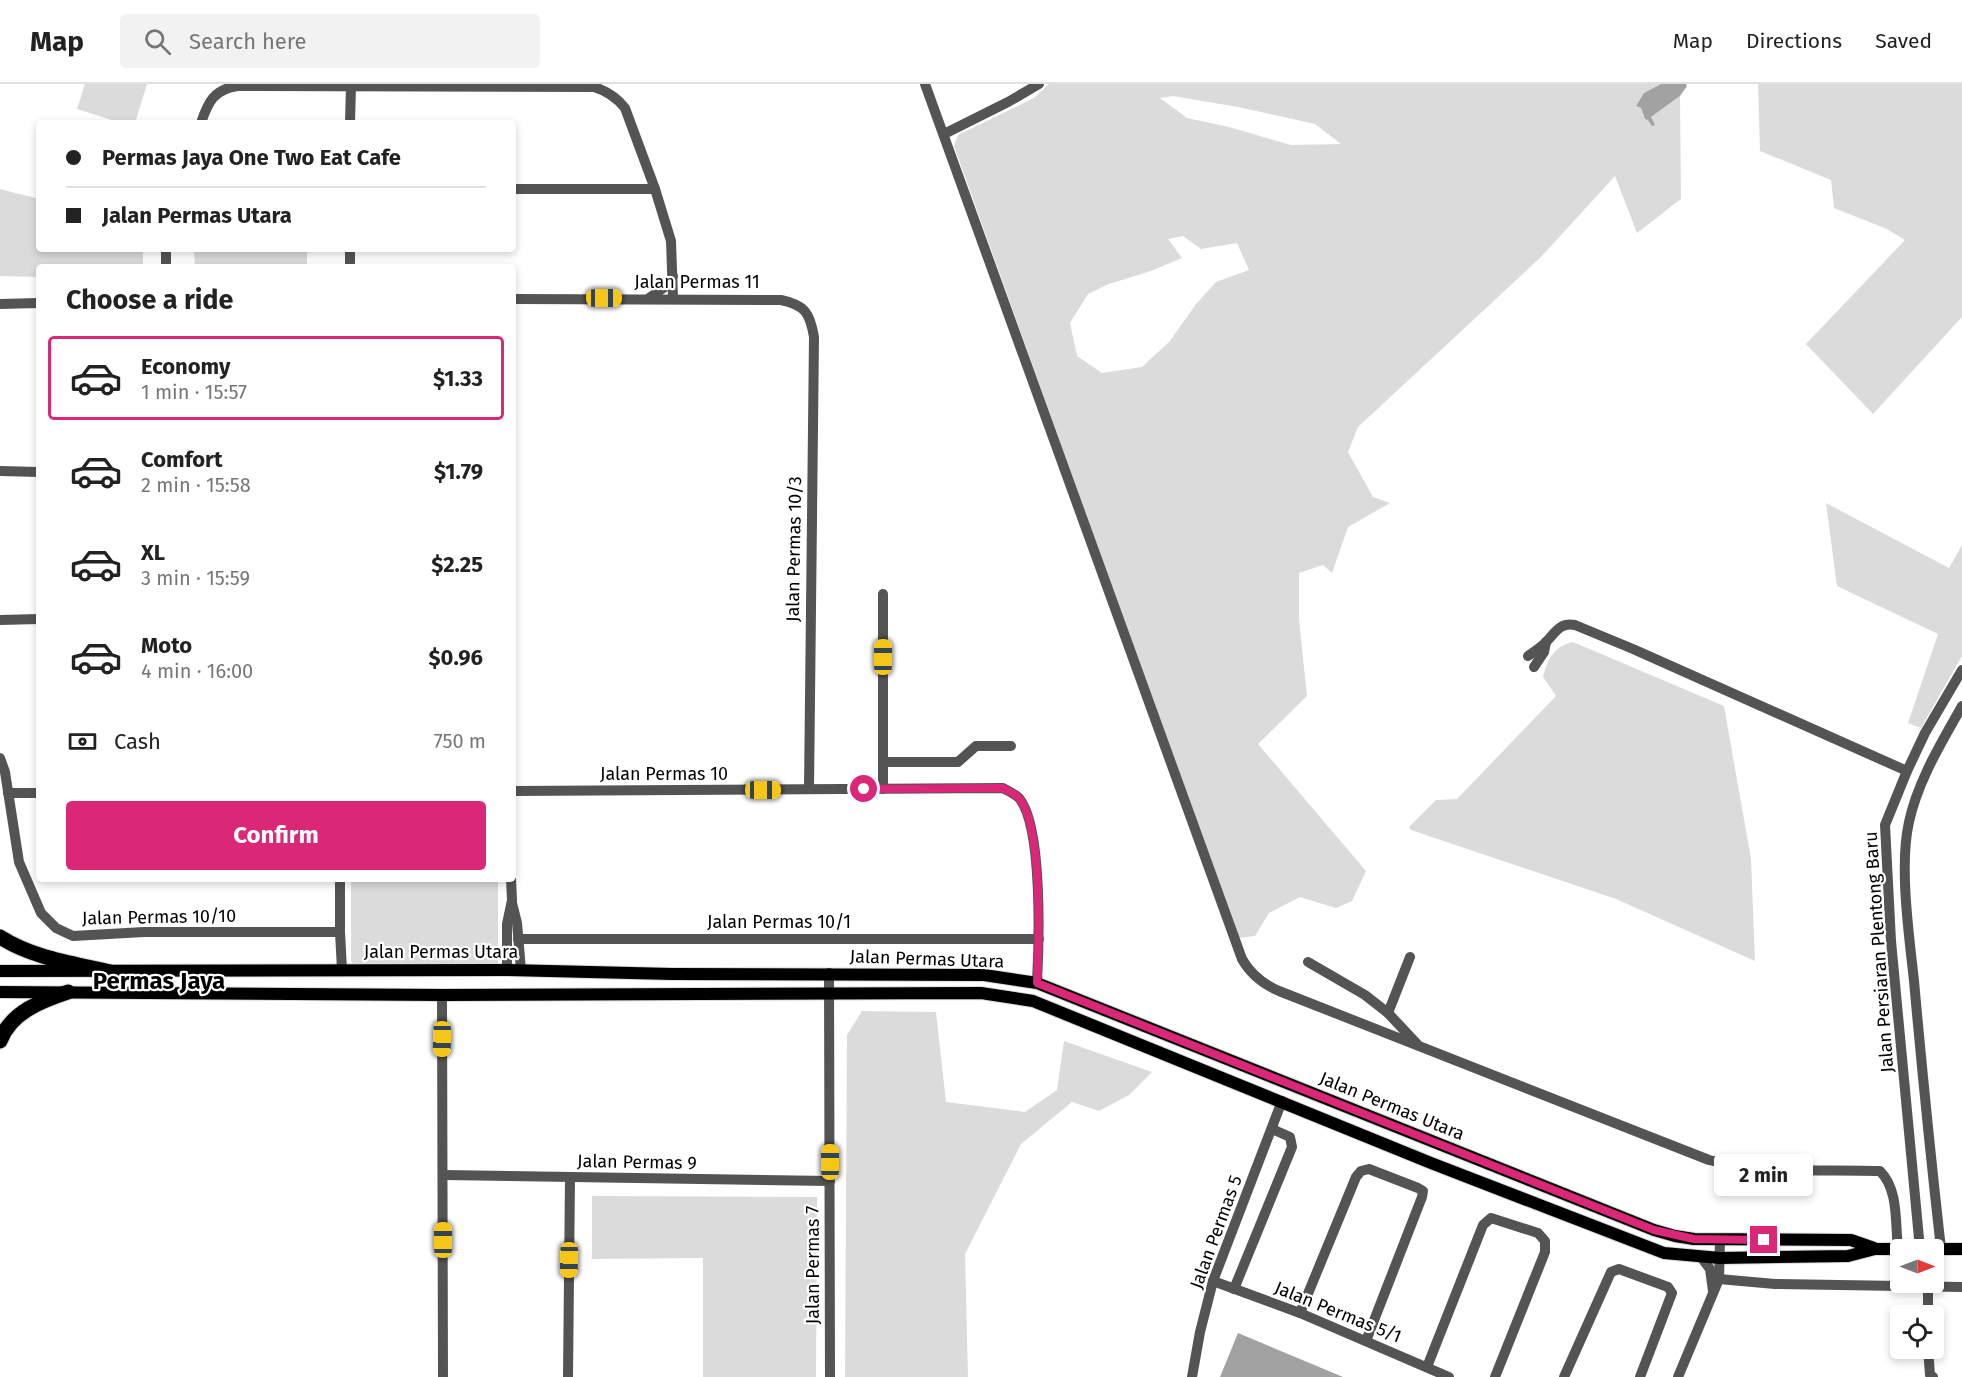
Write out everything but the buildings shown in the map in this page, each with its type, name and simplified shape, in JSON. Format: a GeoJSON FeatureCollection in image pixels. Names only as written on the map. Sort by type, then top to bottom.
{"type":"FeatureCollection","features":[{"type":"Feature","properties":{"kind":"highway"},"geometry":{"type":"LineString","coordinates":[[0,937],[18,949],[38,956],[110,972]]}},
{"type":"Feature","properties":{"kind":"highway"},"geometry":{"type":"LineString","coordinates":[[0,1041],[18,1017],[38,1002],[68,992]]}},
{"type":"Feature","properties":{"kind":"main road","name":"Jalan Permas Utara"},"geometry":{"type":"LineString","coordinates":[[0,971],[521,970],[672,974],[984,975],[1037,983],[1636,1223],[1675,1236],[1720,1240],[1851,1240],[1875,1249]]}},
{"type":"Feature","properties":{"kind":"main road"},"geometry":{"type":"LineString","coordinates":[[672,974],[679,982],[674,994]]}},
{"type":"Feature","properties":{"kind":"main road","name":"Jalan Permas Utara"},"geometry":{"type":"LineString","coordinates":[[0,992],[442,995],[981,993],[1033,1001],[1431,1163],[1664,1253],[1720,1258],[1848,1256],[1875,1249],[1890,1249]]}},
{"type":"Feature","properties":{"kind":"main road","name":"Jalan Permas Utara"},"geometry":{"type":"LineString","coordinates":[[1944,1249],[1962,1249]]}},
{"type":"Feature","properties":{"kind":"street"},"geometry":{"type":"LineString","coordinates":[[925,84],[1242,959],[1248,970],[1267,986],[1709,1160],[1729,1165],[1776,1169],[1880,1171],[1892,1189],[1897,1239]]}},
{"type":"Feature","properties":{"kind":"street"},"geometry":{"type":"LineString","coordinates":[[944,134],[1039,84]]}},
{"type":"Feature","properties":{"kind":"street"},"geometry":{"type":"LineString","coordinates":[[202,120],[212,97],[228,87],[422,85],[594,87],[603,90],[625,108],[655,189],[671,241],[673,298]]}},
{"type":"Feature","properties":{"kind":"street"},"geometry":{"type":"LineString","coordinates":[[350,120],[351,86]]}},
{"type":"Feature","properties":{"kind":"street"},"geometry":{"type":"LineString","coordinates":[[516,189],[655,189]]}},
{"type":"Feature","properties":{"kind":"street"},"geometry":{"type":"LineString","coordinates":[[649,298],[664,287],[673,276]]}},
{"type":"Feature","properties":{"kind":"street"},"geometry":{"type":"LineString","coordinates":[[673,276],[680,286],[696,298]]}},
{"type":"Feature","properties":{"kind":"street","name":"Jalan Permas 11"},"geometry":{"type":"LineString","coordinates":[[516,299],[781,300],[797,303],[805,312]]}},
{"type":"Feature","properties":{"kind":"street"},"geometry":{"type":"LineString","coordinates":[[0,303],[36,303]]}},
{"type":"Feature","properties":{"kind":"street","name":"Jalan Permas 10/3"},"geometry":{"type":"LineString","coordinates":[[805,312],[812,326],[813,337],[809,789]]}},
{"type":"Feature","properties":{"kind":"street"},"geometry":{"type":"LineString","coordinates":[[0,471],[36,472]]}},
{"type":"Feature","properties":{"kind":"street"},"geometry":{"type":"LineString","coordinates":[[883,594],[883,789]]}},
{"type":"Feature","properties":{"kind":"street"},"geometry":{"type":"LineString","coordinates":[[0,620],[36,619]]}},
{"type":"Feature","properties":{"kind":"street"},"geometry":{"type":"LineString","coordinates":[[1528,656],[1562,625],[1568,623],[1575,625],[1625,645],[1907,771]]}},
{"type":"Feature","properties":{"kind":"street"},"geometry":{"type":"LineString","coordinates":[[1534,667],[1544,652],[1546,642]]}},
{"type":"Feature","properties":{"kind":"street","name":"Jalan Persiaran Plentong Baru"},"geometry":{"type":"LineString","coordinates":[[1919,1239],[1891,941],[1885,825],[1925,733],[1962,670]]}},
{"type":"Feature","properties":{"kind":"street"},"geometry":{"type":"LineString","coordinates":[[1950,691],[1962,696]]}},
{"type":"Feature","properties":{"kind":"street","name":"Jalan Persiaran Plentong Baru"},"geometry":{"type":"LineString","coordinates":[[1940,1239],[1911,952],[1905,867],[1909,821],[1920,788],[1934,756],[1962,706]]}},
{"type":"Feature","properties":{"kind":"street"},"geometry":{"type":"LineString","coordinates":[[883,762],[958,762],[976,746],[1011,746]]}},
{"type":"Feature","properties":{"kind":"street","name":"Jalan Permas 10/10"},"geometry":{"type":"LineString","coordinates":[[0,758],[5,772],[19,862],[41,914],[56,928],[73,936],[167,932],[340,932]]}},
{"type":"Feature","properties":{"kind":"street","name":"Jalan Permas 10"},"geometry":{"type":"LineString","coordinates":[[516,791],[1003,788],[1018,797],[1028,813],[1036,864],[1039,939],[1037,983]]}},
{"type":"Feature","properties":{"kind":"street"},"geometry":{"type":"LineString","coordinates":[[8,793],[36,793]]}},
{"type":"Feature","properties":{"kind":"street"},"geometry":{"type":"LineString","coordinates":[[340,882],[342,970]]}},
{"type":"Feature","properties":{"kind":"street"},"geometry":{"type":"LineString","coordinates":[[511,882],[521,970]]}},
{"type":"Feature","properties":{"kind":"street"},"geometry":{"type":"LineString","coordinates":[[507,970],[507,924],[512,900]]}},
{"type":"Feature","properties":{"kind":"street","name":"Jalan Permas 10/1"},"geometry":{"type":"LineString","coordinates":[[518,939],[1039,939]]}},
{"type":"Feature","properties":{"kind":"street"},"geometry":{"type":"LineString","coordinates":[[1388,1013],[1410,957]]}},
{"type":"Feature","properties":{"kind":"street"},"geometry":{"type":"LineString","coordinates":[[1308,962],[1365,995],[1388,1013],[1419,1047]]}},
{"type":"Feature","properties":{"kind":"street","name":"Jalan Permas 7"},"geometry":{"type":"LineString","coordinates":[[829,973],[830,1377]]}},
{"type":"Feature","properties":{"kind":"street"},"geometry":{"type":"LineString","coordinates":[[442,995],[443,1377]]}},
{"type":"Feature","properties":{"kind":"street"},"geometry":{"type":"LineString","coordinates":[[1906,1101],[1925,1100]]}},
{"type":"Feature","properties":{"kind":"street","name":"Jalan Permas 5"},"geometry":{"type":"LineString","coordinates":[[1192,1377],[1200,1332],[1213,1281],[1282,1101]]}},
{"type":"Feature","properties":{"kind":"street"},"geometry":{"type":"LineString","coordinates":[[1234,1289],[1292,1147],[1290,1137],[1272,1130]]}},
{"type":"Feature","properties":{"kind":"street"},"geometry":{"type":"LineString","coordinates":[[1300,1313],[1356,1176],[1361,1171],[1369,1169],[1422,1191],[1366,1341]]}},
{"type":"Feature","properties":{"kind":"street","name":"Jalan Permas 9"},"geometry":{"type":"LineString","coordinates":[[444,1174],[830,1181]]}},
{"type":"Feature","properties":{"kind":"street"},"geometry":{"type":"LineString","coordinates":[[568,1377],[570,1177]]}},
{"type":"Feature","properties":{"kind":"street"},"geometry":{"type":"LineString","coordinates":[[1427,1367],[1483,1225],[1491,1218],[1538,1233],[1545,1241],[1545,1252],[1495,1377]]}},
{"type":"Feature","properties":{"kind":"street"},"geometry":{"type":"LineString","coordinates":[[1678,1377],[1719,1279],[1720,1240]]}},
{"type":"Feature","properties":{"kind":"street"},"geometry":{"type":"LineString","coordinates":[[1701,1257],[1710,1269],[1713,1291]]}},
{"type":"Feature","properties":{"kind":"street"},"geometry":{"type":"LineString","coordinates":[[1564,1377],[1611,1272],[1615,1269],[1668,1287],[1672,1293],[1640,1377]]}},
{"type":"Feature","properties":{"kind":"street"},"geometry":{"type":"LineString","coordinates":[[1719,1279],[1775,1284],[1890,1286]]}},
{"type":"Feature","properties":{"kind":"street","name":"Jalan Permas 5/1"},"geometry":{"type":"LineString","coordinates":[[1213,1281],[1300,1313],[1449,1377]]}},
{"type":"Feature","properties":{"kind":"street"},"geometry":{"type":"LineString","coordinates":[[1944,1287],[1962,1287]]}},
{"type":"Feature","properties":{"kind":"street"},"geometry":{"type":"LineString","coordinates":[[1928,1359],[1930,1375],[1933,1377]]}},
{"type":"Feature","properties":{"kind":"shaded area"},"geometry":{"type":"Polygon","coordinates":[[[85,84],[147,84],[136,120],[112,120],[77,109],[85,84]]]}},
{"type":"Feature","properties":{"kind":"shaded area"},"geometry":{"type":"Polygon","coordinates":[[[1049,84],[1661,84],[1644,93],[1636,106],[1641,108],[1645,119],[1680,96],[1681,199],[1637,233],[1615,176],[1541,257],[1358,427],[1348,452],[1373,497],[1390,503],[1348,527],[1332,573],[1323,565],[1299,573],[1299,620],[1307,696],[1258,744],[1366,871],[1352,901],[1336,908],[1300,897],[1269,913],[1255,936],[1238,938],[954,146],[958,135],[1034,98],[1049,84]],[[1173,96],[1160,98],[1187,118],[1229,127],[1291,145],[1341,144],[1315,124],[1173,96]],[[1183,236],[1168,239],[1182,258],[1151,271],[1109,284],[1088,294],[1070,323],[1077,356],[1102,373],[1142,367],[1170,341],[1196,304],[1216,282],[1249,270],[1237,243],[1201,249],[1183,236]]]}},
{"type":"Feature","properties":{"kind":"shaded area"},"geometry":{"type":"Polygon","coordinates":[[[1661,84],[1686,84],[1687,86],[1680,96],[1651,117],[1655,125],[1652,126],[1645,119],[1641,108],[1636,106],[1644,93],[1661,84]]]}},
{"type":"Feature","properties":{"kind":"shaded area"},"geometry":{"type":"Polygon","coordinates":[[[1758,84],[1962,84],[1962,317],[1873,414],[1806,344],[1905,240],[1887,229],[1834,208],[1831,180],[1760,151],[1758,84]]]}},
{"type":"Feature","properties":{"kind":"shaded area"},"geometry":{"type":"Polygon","coordinates":[[[0,189],[36,198],[36,252],[143,252],[143,264],[36,264],[36,277],[0,276],[0,189]]]}},
{"type":"Feature","properties":{"kind":"shaded area"},"geometry":{"type":"Polygon","coordinates":[[[194,252],[307,252],[307,264],[195,264],[194,252]]]}},
{"type":"Feature","properties":{"kind":"shaded area"},"geometry":{"type":"Polygon","coordinates":[[[1826,503],[1949,568],[1962,545],[1962,656],[1921,728],[1908,723],[1938,634],[1837,586],[1826,503]]]}},
{"type":"Feature","properties":{"kind":"shaded area"},"geometry":{"type":"Polygon","coordinates":[[[1573,642],[1724,706],[1751,859],[1755,961],[1616,899],[1411,830],[1409,827],[1436,800],[1457,799],[1556,696],[1543,677],[1549,660],[1556,650],[1573,642]]]}},
{"type":"Feature","properties":{"kind":"shaded area"},"geometry":{"type":"Polygon","coordinates":[[[351,882],[498,882],[498,964],[492,967],[355,966],[351,961],[351,882]]]}},
{"type":"Feature","properties":{"kind":"shaded area"},"geometry":{"type":"Polygon","coordinates":[[[862,1011],[936,1012],[946,1102],[1025,1112],[1057,1090],[1064,1041],[1152,1072],[1129,1095],[1099,1111],[1072,1102],[1021,1144],[965,1254],[968,1377],[845,1377],[847,1035],[862,1011]]]}},
{"type":"Feature","properties":{"kind":"shaded area"},"geometry":{"type":"Polygon","coordinates":[[[592,1196],[817,1197],[816,1377],[703,1377],[703,1258],[592,1259],[592,1196]]]}},
{"type":"Feature","properties":{"kind":"shaded area"},"geometry":{"type":"Polygon","coordinates":[[[1238,1333],[1343,1377],[1220,1377],[1238,1333]]]}},
{"type":"Feature","properties":{"kind":"district","name":"Permas Jaya"},"geometry":{"type":"Point","coordinates":[159,981]}},
{"type":"Feature","properties":{"kind":"route"},"geometry":{"type":"LineString","coordinates":[[864,789],[1003,788],[1018,797],[1028,813],[1036,864],[1039,939],[1037,983],[1654,1230],[1694,1239],[1764,1240]]}}]}
